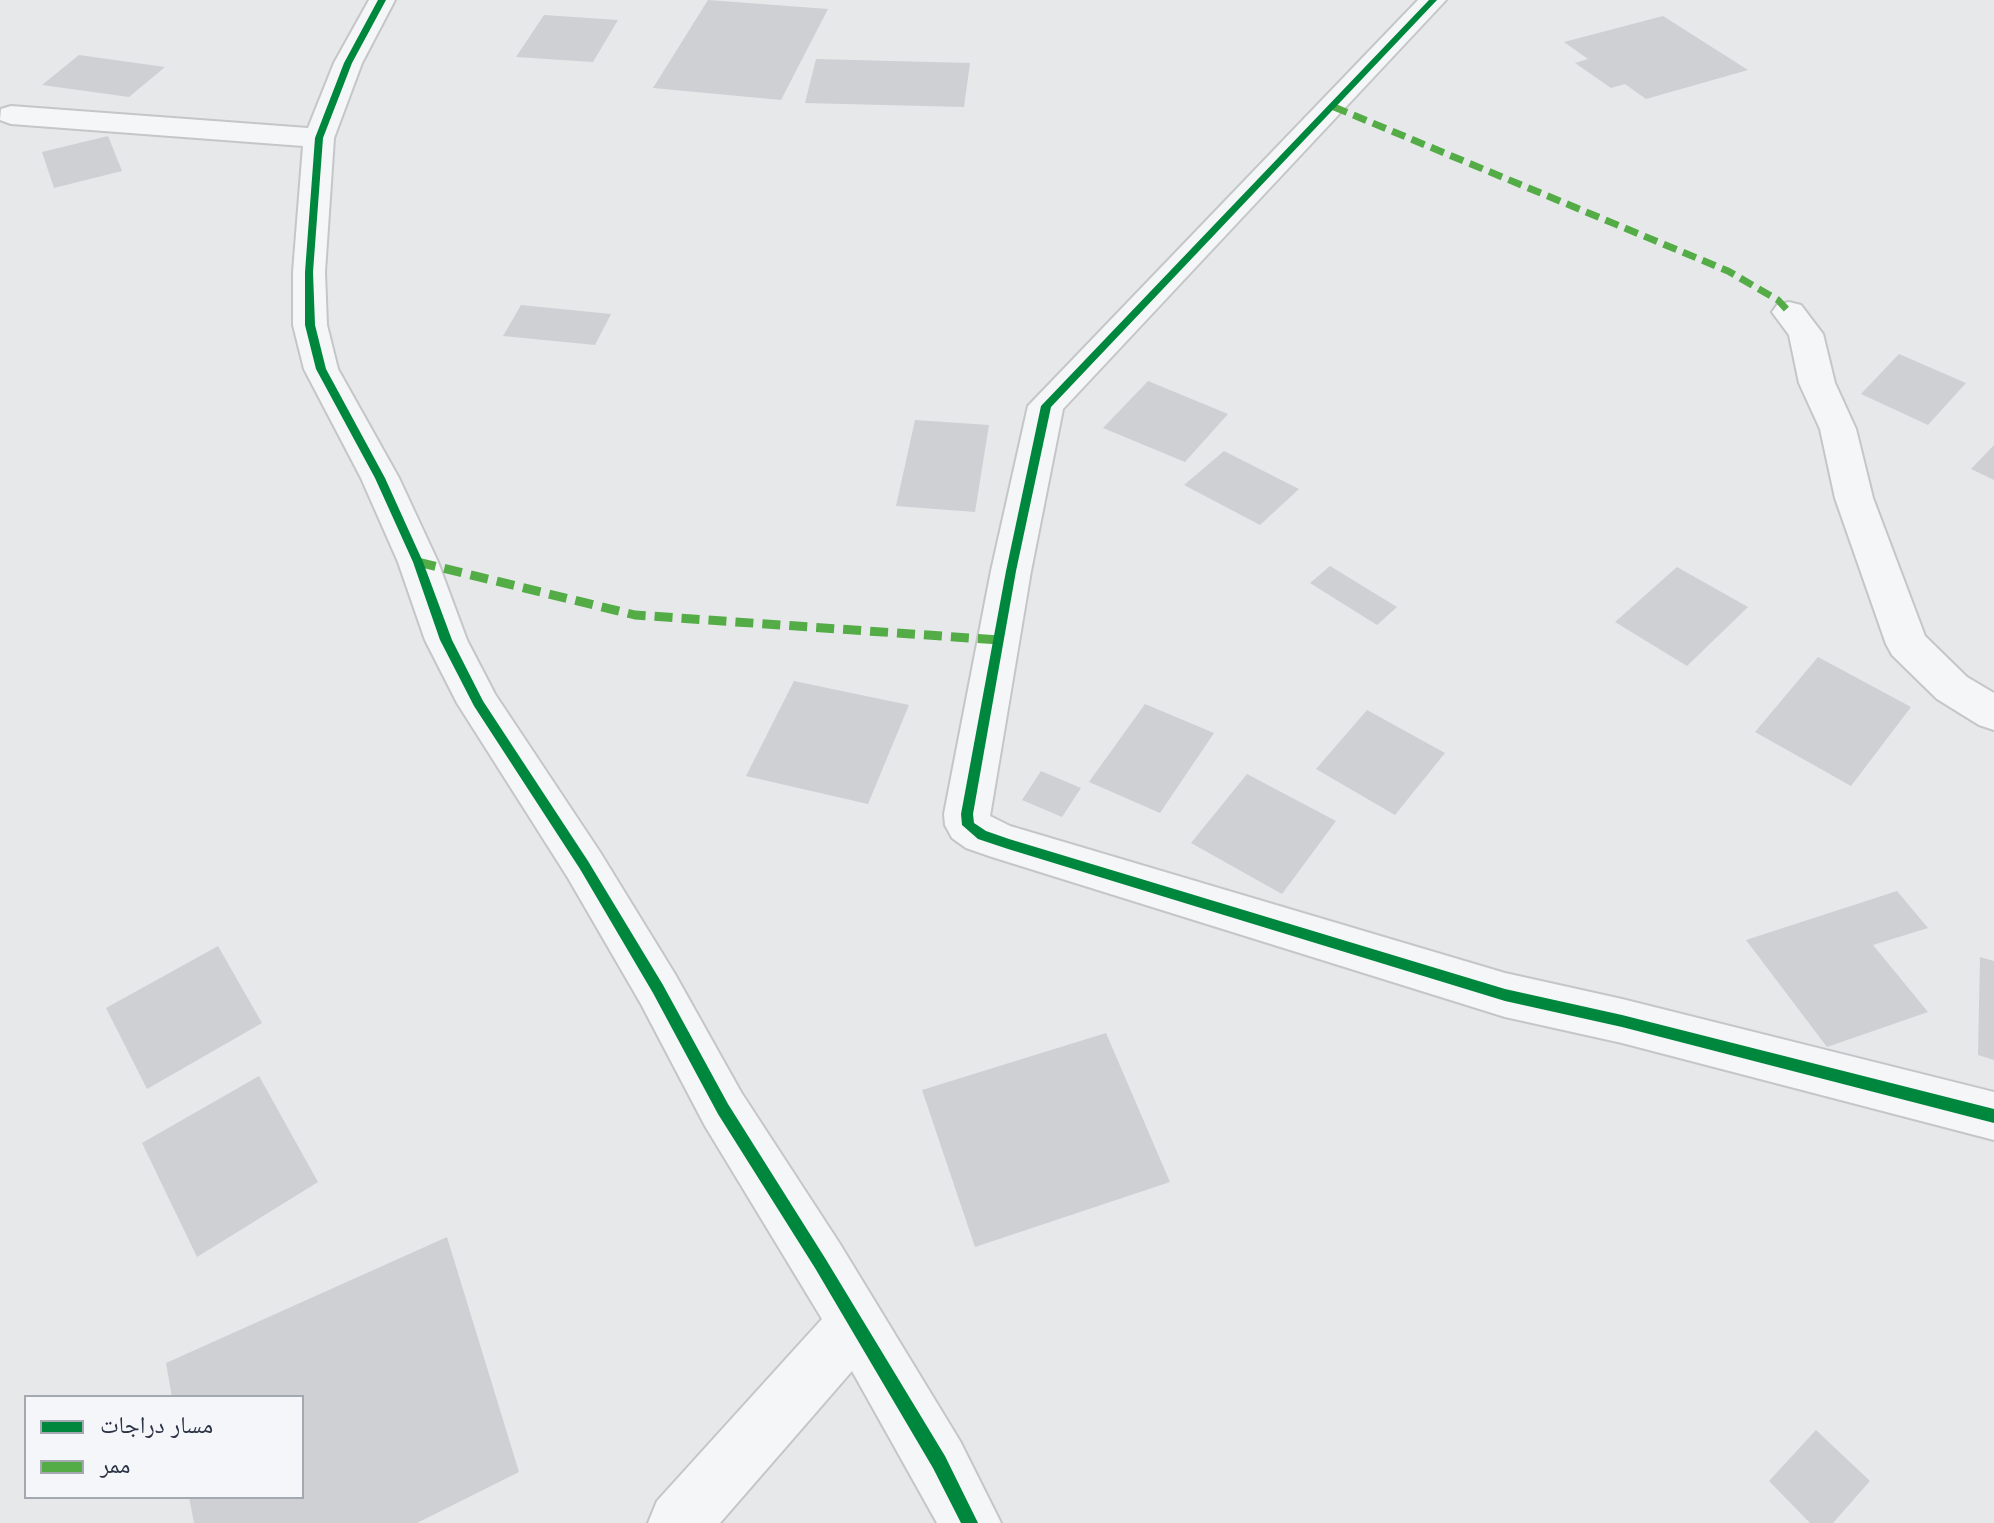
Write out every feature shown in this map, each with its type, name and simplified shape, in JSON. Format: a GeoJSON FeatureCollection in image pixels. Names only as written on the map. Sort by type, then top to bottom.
{"type":"FeatureCollection","features":[{"type":"Feature","properties":{"kind":"street"},"geometry":{"type":"LineString","coordinates":[[382,0],[348,63],[319,138],[309,272],[310,325],[321,369],[380,478],[418,562],[446,640],[478,703],[584,865],[658,989],[723,1109],[939,1462],[970,1523]]}},
{"type":"Feature","properties":{"kind":"street"},"geometry":{"type":"LineString","coordinates":[[1433,0],[1046,406],[1006,599],[967,814],[968,825],[982,835],[1008,844],[1505,995],[1622,1021],[1994,1116]]}},
{"type":"Feature","properties":{"kind":"street"},"geometry":{"type":"LineString","coordinates":[[11,115],[319,138]]}},
{"type":"Feature","properties":{"kind":"street"},"geometry":{"type":"LineString","coordinates":[[1789,312],[1806,334],[1817,383],[1838,429],[1854,498],[1907,644],[1952,688],[1994,714]]}},
{"type":"Feature","properties":{"kind":"street"},"geometry":{"type":"LineString","coordinates":[[679,1523],[856,1323]]}},
{"type":"Feature","properties":{"kind":"building"},"geometry":{"type":"Polygon","coordinates":[[[708,0],[828,9],[781,100],[653,88],[708,0]]]}},
{"type":"Feature","properties":{"kind":"building"},"geometry":{"type":"Polygon","coordinates":[[[544,15],[618,20],[593,62],[516,57],[544,15]]]}},
{"type":"Feature","properties":{"kind":"building"},"geometry":{"type":"Polygon","coordinates":[[[1663,16],[1748,70],[1646,99],[1625,84],[1611,88],[1575,63],[1588,59],[1564,42],[1663,16]]]}},
{"type":"Feature","properties":{"kind":"building"},"geometry":{"type":"Polygon","coordinates":[[[79,55],[165,67],[129,97],[42,85],[79,55]]]}},
{"type":"Feature","properties":{"kind":"building"},"geometry":{"type":"Polygon","coordinates":[[[816,59],[970,63],[964,107],[805,103],[816,59]]]}},
{"type":"Feature","properties":{"kind":"building"},"geometry":{"type":"Polygon","coordinates":[[[108,136],[122,171],[54,188],[42,152],[108,136]]]}},
{"type":"Feature","properties":{"kind":"building"},"geometry":{"type":"Polygon","coordinates":[[[521,305],[611,314],[595,345],[503,336],[521,305]]]}},
{"type":"Feature","properties":{"kind":"building"},"geometry":{"type":"Polygon","coordinates":[[[1899,354],[1966,383],[1928,425],[1861,394],[1899,354]]]}},
{"type":"Feature","properties":{"kind":"building"},"geometry":{"type":"Polygon","coordinates":[[[1148,381],[1228,414],[1185,462],[1103,428],[1148,381]]]}},
{"type":"Feature","properties":{"kind":"building"},"geometry":{"type":"Polygon","coordinates":[[[915,420],[989,425],[975,512],[896,506],[915,420]]]}},
{"type":"Feature","properties":{"kind":"building"},"geometry":{"type":"Polygon","coordinates":[[[1994,445],[1994,480],[1971,469],[1994,445]]]}},
{"type":"Feature","properties":{"kind":"building"},"geometry":{"type":"Polygon","coordinates":[[[1224,451],[1299,489],[1260,525],[1184,485],[1224,451]]]}},
{"type":"Feature","properties":{"kind":"building"},"geometry":{"type":"Polygon","coordinates":[[[1330,566],[1397,607],[1377,625],[1310,583],[1330,566]]]}},
{"type":"Feature","properties":{"kind":"building"},"geometry":{"type":"Polygon","coordinates":[[[1677,567],[1748,607],[1687,666],[1615,622],[1677,567]]]}},
{"type":"Feature","properties":{"kind":"building"},"geometry":{"type":"Polygon","coordinates":[[[1818,657],[1911,707],[1851,786],[1755,732],[1818,657]]]}},
{"type":"Feature","properties":{"kind":"building"},"geometry":{"type":"Polygon","coordinates":[[[794,681],[909,705],[868,804],[746,776],[794,681]]]}},
{"type":"Feature","properties":{"kind":"building"},"geometry":{"type":"Polygon","coordinates":[[[1145,704],[1214,733],[1160,813],[1089,782],[1145,704]]]}},
{"type":"Feature","properties":{"kind":"building"},"geometry":{"type":"Polygon","coordinates":[[[1367,710],[1445,753],[1395,815],[1316,769],[1367,710]]]}},
{"type":"Feature","properties":{"kind":"building"},"geometry":{"type":"Polygon","coordinates":[[[1041,771],[1081,788],[1062,817],[1022,800],[1041,771]]]}},
{"type":"Feature","properties":{"kind":"building"},"geometry":{"type":"Polygon","coordinates":[[[1247,774],[1336,821],[1282,894],[1191,843],[1247,774]]]}},
{"type":"Feature","properties":{"kind":"building"},"geometry":{"type":"Polygon","coordinates":[[[1897,891],[1928,928],[1873,945],[1928,1012],[1827,1047],[1746,940],[1897,891]]]}},
{"type":"Feature","properties":{"kind":"building"},"geometry":{"type":"Polygon","coordinates":[[[218,946],[262,1023],[147,1089],[106,1008],[218,946]]]}},
{"type":"Feature","properties":{"kind":"building"},"geometry":{"type":"Polygon","coordinates":[[[1980,957],[1994,961],[1994,1060],[1978,1055],[1980,957]]]}},
{"type":"Feature","properties":{"kind":"building"},"geometry":{"type":"Polygon","coordinates":[[[1106,1033],[1170,1182],[975,1247],[922,1090],[1106,1033]]]}},
{"type":"Feature","properties":{"kind":"building"},"geometry":{"type":"Polygon","coordinates":[[[259,1076],[318,1182],[197,1257],[142,1143],[259,1076]]]}},
{"type":"Feature","properties":{"kind":"building"},"geometry":{"type":"Polygon","coordinates":[[[447,1237],[519,1472],[417,1523],[194,1523],[189,1499],[304,1499],[304,1395],[172,1395],[166,1363],[447,1237]]]}},
{"type":"Feature","properties":{"kind":"building"},"geometry":{"type":"Polygon","coordinates":[[[1816,1430],[1870,1481],[1833,1523],[1810,1523],[1769,1481],[1816,1430]]]}},
{"type":"Feature","properties":{"kind":"marked path"},"geometry":{"type":"LineString","coordinates":[[1334,107],[1728,271],[1778,300],[1789,312]]}},
{"type":"Feature","properties":{"kind":"marked path"},"geometry":{"type":"LineString","coordinates":[[418,562],[635,615],[999,640]]}},
{"type":"Feature","properties":{"kind":"cycle path"},"geometry":{"type":"LineString","coordinates":[[382,0],[348,63],[319,138],[309,272],[310,325],[321,369],[380,478],[418,562],[446,640],[478,703],[584,865],[658,989],[723,1109],[939,1462],[970,1523]]}},
{"type":"Feature","properties":{"kind":"cycle path"},"geometry":{"type":"LineString","coordinates":[[1433,0],[1046,406],[1011,571],[967,814],[968,825],[982,835],[1008,844],[1505,995],[1622,1021],[1994,1116]]}}]}
